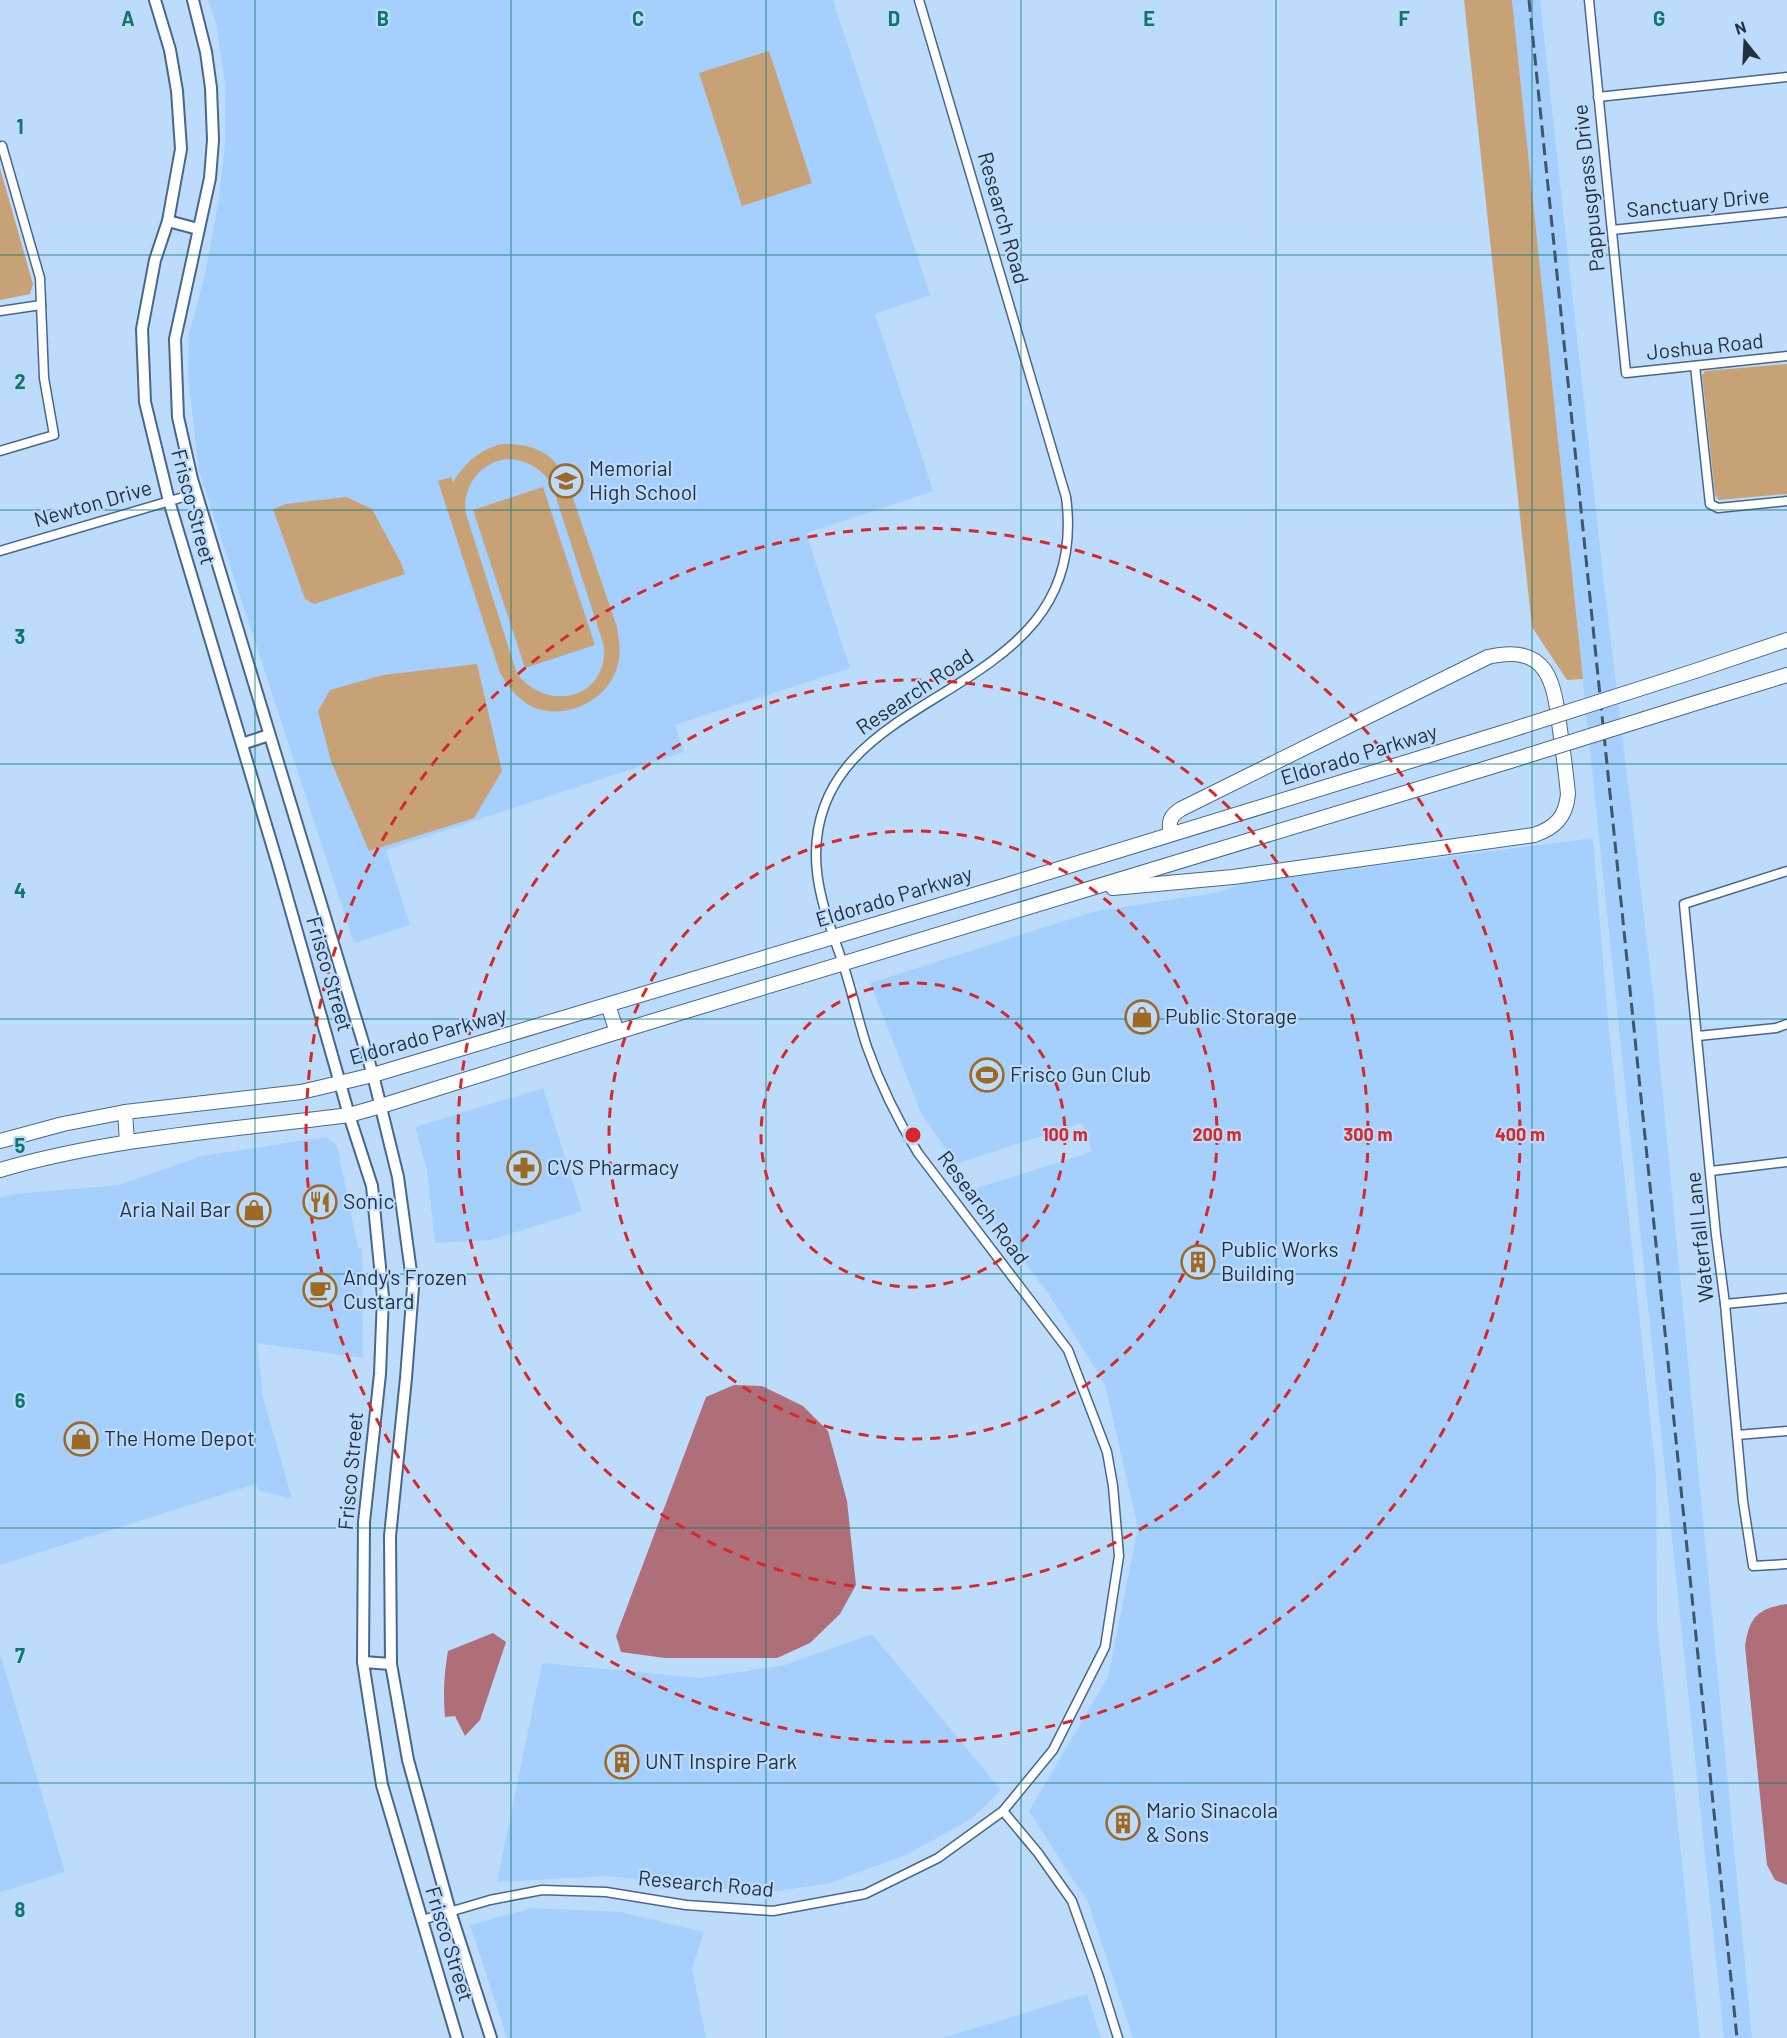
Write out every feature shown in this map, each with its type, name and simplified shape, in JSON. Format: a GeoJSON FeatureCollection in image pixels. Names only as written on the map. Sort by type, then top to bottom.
{"type":"FeatureCollection","features":[{"type":"Feature","properties":{"kind":"main road","name":"Eldorado Parkway"},"geometry":{"type":"LineString","coordinates":[[0,1141],[63,1124],[126,1112],[301,1092],[373,1075],[1508,731],[1787,640]]}},
{"type":"Feature","properties":{"kind":"main road"},"geometry":{"type":"LineString","coordinates":[[1076,893],[1154,883],[1233,877],[1534,835],[1549,830],[1560,819],[1567,806],[1568,794],[1557,703],[1551,678],[1542,667],[1522,654],[1488,657],[1172,815],[1169,824],[1171,834]]}},
{"type":"Feature","properties":{"kind":"main road"},"geometry":{"type":"LineString","coordinates":[[0,1170],[59,1155],[127,1142],[349,1115],[1787,675]]}},
{"type":"Feature","properties":{"kind":"main road"},"geometry":{"type":"LineString","coordinates":[[608,1005],[617,1032]]}},
{"type":"Feature","properties":{"kind":"main road"},"geometry":{"type":"LineString","coordinates":[[126,1112],[127,1142]]}},
{"type":"Feature","properties":{"kind":"street","name":"Frisco Street"},"geometry":{"type":"LineString","coordinates":[[155,0],[170,50],[177,91],[181,150],[168,221],[155,260],[142,329],[145,402],[169,501],[349,1115],[372,1186],[382,1297],[380,1374],[364,1522],[363,1662],[382,1785],[457,2038]]}},
{"type":"Feature","properties":{"kind":"street","name":"Frisco Street"},"geometry":{"type":"LineString","coordinates":[[193,0],[208,61],[213,140],[210,178],[175,339],[178,417],[197,493],[373,1075],[398,1177],[412,1287],[406,1378],[390,1536],[391,1664],[408,1760],[450,1911],[491,2038]]}},
{"type":"Feature","properties":{"kind":"street","name":"Research Road"},"geometry":{"type":"LineString","coordinates":[[422,1920],[490,1900],[542,1890],[606,1892],[686,1905],[773,1911],[865,1894],[938,1858],[1003,1811],[1053,1750],[1105,1647],[1119,1556],[1113,1486],[1107,1452],[1068,1350],[918,1153],[898,1120],[867,1047],[819,887],[817,838],[825,806],[840,776],[856,755],[876,737],[997,658],[1027,633],[1045,608],[1058,580],[1068,535],[1066,497],[919,0]]}},
{"type":"Feature","properties":{"kind":"street","name":"Pappusgrass Drive"},"geometry":{"type":"LineString","coordinates":[[1588,0],[1626,373]]}},
{"type":"Feature","properties":{"kind":"street"},"geometry":{"type":"LineString","coordinates":[[1598,96],[1787,77]]}},
{"type":"Feature","properties":{"kind":"street"},"geometry":{"type":"LineString","coordinates":[[0,452],[54,435],[44,378],[40,278],[1,146]]}},
{"type":"Feature","properties":{"kind":"street","name":"Sanctuary Drive"},"geometry":{"type":"LineString","coordinates":[[1612,230],[1787,212]]}},
{"type":"Feature","properties":{"kind":"street"},"geometry":{"type":"LineString","coordinates":[[168,221],[198,230]]}},
{"type":"Feature","properties":{"kind":"street"},"geometry":{"type":"LineString","coordinates":[[0,311],[41,305]]}},
{"type":"Feature","properties":{"kind":"street","name":"Joshua Road"},"geometry":{"type":"LineString","coordinates":[[1626,373],[1787,356]]}},
{"type":"Feature","properties":{"kind":"street"},"geometry":{"type":"LineString","coordinates":[[1695,366],[1710,504],[1718,508],[1787,501]]}},
{"type":"Feature","properties":{"kind":"street","name":"Newton Drive"},"geometry":{"type":"LineString","coordinates":[[0,550],[197,493]]}},
{"type":"Feature","properties":{"kind":"street"},"geometry":{"type":"LineString","coordinates":[[242,744],[269,735]]}},
{"type":"Feature","properties":{"kind":"street","name":"Waterfall Lane"},"geometry":{"type":"LineString","coordinates":[[1787,871],[1684,904],[1743,1501],[1753,1566],[1787,1564]]}},
{"type":"Feature","properties":{"kind":"street"},"geometry":{"type":"LineString","coordinates":[[1698,1036],[1776,1028],[1787,1024]]}},
{"type":"Feature","properties":{"kind":"street"},"geometry":{"type":"LineString","coordinates":[[1711,1171],[1787,1162]]}},
{"type":"Feature","properties":{"kind":"street"},"geometry":{"type":"LineString","coordinates":[[1725,1304],[1787,1298]]}},
{"type":"Feature","properties":{"kind":"street"},"geometry":{"type":"LineString","coordinates":[[1737,1435],[1787,1431]]}},
{"type":"Feature","properties":{"kind":"street"},"geometry":{"type":"LineString","coordinates":[[363,1662],[391,1664]]}},
{"type":"Feature","properties":{"kind":"street"},"geometry":{"type":"LineString","coordinates":[[1003,1811],[1038,1853],[1072,1900],[1118,2038]]}},
{"type":"Feature","properties":{"kind":"shaded area","name":"Memorial High School"},"geometry":{"type":"Polygon","coordinates":[[[208,0],[833,0],[930,295],[875,314],[933,491],[806,533],[850,668],[675,725],[684,752],[386,850],[410,925],[354,943],[199,471],[188,376],[189,334],[204,279],[218,205],[225,146],[225,83],[216,23],[208,0]]]}},
{"type":"Feature","properties":{"kind":"shaded area"},"geometry":{"type":"Polygon","coordinates":[[[1464,0],[1512,0],[1583,679],[1567,680],[1532,627],[1464,0]]]}},
{"type":"Feature","properties":{"kind":"shaded area"},"geometry":{"type":"Polygon","coordinates":[[[1512,0],[1540,0],[1603,575],[1653,992],[1752,2038],[1724,2038],[1512,0]]]}},
{"type":"Feature","properties":{"kind":"shaded area"},"geometry":{"type":"Polygon","coordinates":[[[769,51],[812,183],[742,206],[699,73],[769,51]]]}},
{"type":"Feature","properties":{"kind":"shaded area"},"geometry":{"type":"Polygon","coordinates":[[[0,168],[33,284],[30,294],[0,300],[0,168]]]}},
{"type":"Feature","properties":{"kind":"shaded area"},"geometry":{"type":"Polygon","coordinates":[[[1787,364],[1787,494],[1719,500],[1715,495],[1702,375],[1705,371],[1787,364]]]}},
{"type":"Feature","properties":{"kind":"shaded area"},"geometry":{"type":"Polygon","coordinates":[[[502,444],[531,447],[547,455],[560,469],[566,478],[617,627],[619,655],[614,676],[597,696],[574,709],[548,711],[535,708],[515,693],[500,673],[438,481],[451,477],[453,482],[474,458],[502,444]],[[501,460],[483,469],[476,476],[467,494],[466,514],[517,674],[530,686],[544,694],[574,695],[596,678],[603,664],[604,646],[552,485],[540,471],[518,460],[501,460]]]}},
{"type":"Feature","properties":{"kind":"shaded area"},"geometry":{"type":"Polygon","coordinates":[[[543,487],[595,645],[525,668],[473,510],[543,487]]]}},
{"type":"Feature","properties":{"kind":"shaded area"},"geometry":{"type":"Polygon","coordinates":[[[346,497],[372,509],[405,574],[314,604],[305,599],[273,509],[286,504],[346,497]]]}},
{"type":"Feature","properties":{"kind":"shaded area"},"geometry":{"type":"Polygon","coordinates":[[[477,664],[502,771],[474,818],[369,851],[331,761],[318,711],[330,690],[383,675],[477,664]]]}},
{"type":"Feature","properties":{"kind":"shaded area"},"geometry":{"type":"Polygon","coordinates":[[[1593,838],[1608,1021],[1656,1473],[1657,1621],[1700,2038],[1133,2038],[1087,1899],[1029,1811],[1108,1677],[1138,1528],[1105,1384],[1048,1293],[970,1190],[1092,1152],[1082,1123],[956,1164],[921,1113],[870,983],[1096,911],[1215,893],[1245,883],[1593,838]]]}},
{"type":"Feature","properties":{"kind":"shaded area"},"geometry":{"type":"Polygon","coordinates":[[[543,1088],[582,1211],[491,1240],[435,1243],[427,1170],[415,1127],[543,1088]]]}},
{"type":"Feature","properties":{"kind":"shaded area"},"geometry":{"type":"Polygon","coordinates":[[[326,1137],[337,1145],[358,1248],[362,1249],[363,1358],[257,1343],[263,1397],[292,1499],[260,1491],[256,1484],[0,1565],[0,1198],[15,1194],[120,1185],[201,1156],[326,1137]]]}},
{"type":"Feature","properties":{"kind":"shaded area"},"geometry":{"type":"Polygon","coordinates":[[[734,1385],[762,1386],[803,1406],[828,1431],[847,1501],[856,1585],[840,1614],[810,1643],[777,1658],[665,1658],[621,1652],[616,1636],[706,1397],[734,1385]]]}},
{"type":"Feature","properties":{"kind":"shaded area"},"geometry":{"type":"Polygon","coordinates":[[[1787,1604],[1787,1885],[1775,1880],[1767,1865],[1745,1646],[1752,1621],[1762,1611],[1787,1604]]]}},
{"type":"Feature","properties":{"kind":"shaded area"},"geometry":{"type":"Polygon","coordinates":[[[493,1633],[506,1642],[480,1720],[465,1736],[455,1716],[445,1717],[444,1684],[448,1651],[493,1633]]]}},
{"type":"Feature","properties":{"kind":"shaded area"},"geometry":{"type":"Polygon","coordinates":[[[872,1634],[1001,1790],[971,1819],[904,1856],[826,1884],[763,1893],[607,1876],[497,1882],[542,1663],[700,1678],[785,1665],[872,1634]]]}},
{"type":"Feature","properties":{"kind":"shaded area"},"geometry":{"type":"Polygon","coordinates":[[[0,1654],[65,1872],[0,1892],[0,1654]]]}},
{"type":"Feature","properties":{"kind":"shaded area"},"geometry":{"type":"Polygon","coordinates":[[[532,1908],[620,1912],[704,1932],[692,1968],[706,2038],[507,2038],[470,1925],[532,1908]]]}},
{"type":"Feature","properties":{"kind":"shaded area"},"geometry":{"type":"Polygon","coordinates":[[[1087,1994],[1101,2038],[943,2038],[1087,1994]]]}},
{"type":"Feature","properties":{"kind":"railway"},"geometry":{"type":"LineString","coordinates":[[1529,0],[1737,2038]]}},
{"type":"Feature","properties":{"kind":"place","name":"Memorial High School"},"geometry":{"type":"Point","coordinates":[566,481]}},
{"type":"Feature","properties":{"kind":"place","name":"Public Storage"},"geometry":{"type":"Point","coordinates":[1142,1017]}},
{"type":"Feature","properties":{"kind":"place","name":"Frisco Gun Club"},"geometry":{"type":"Point","coordinates":[987,1075]}},
{"type":"Feature","properties":{"kind":"place","name":"CVS Pharmacy"},"geometry":{"type":"Point","coordinates":[524,1168]}},
{"type":"Feature","properties":{"kind":"place","name":"Sonic"},"geometry":{"type":"Point","coordinates":[320,1202]}},
{"type":"Feature","properties":{"kind":"place","name":"Aria Nail Bar"},"geometry":{"type":"Point","coordinates":[254,1210]}},
{"type":"Feature","properties":{"kind":"place","name":"Public Works Building"},"geometry":{"type":"Point","coordinates":[1198,1262]}},
{"type":"Feature","properties":{"kind":"place","name":"Andy's Frozen Custard"},"geometry":{"type":"Point","coordinates":[320,1290]}},
{"type":"Feature","properties":{"kind":"place","name":"The Home Depot"},"geometry":{"type":"Point","coordinates":[81,1439]}},
{"type":"Feature","properties":{"kind":"place","name":"UNT Inspire Park"},"geometry":{"type":"Point","coordinates":[622,1762]}},
{"type":"Feature","properties":{"kind":"place","name":"Mario Sinacola & Sons"},"geometry":{"type":"Point","coordinates":[1123,1823]}}]}
